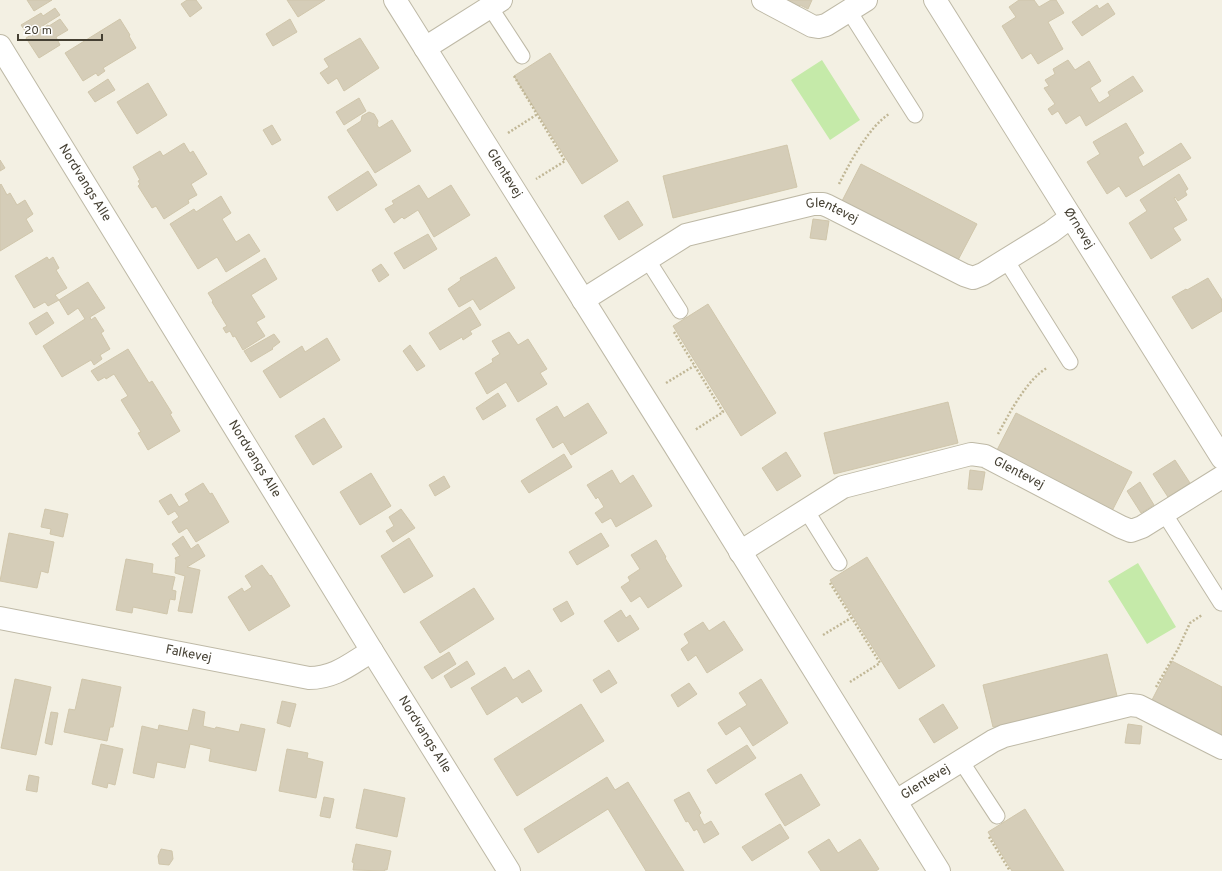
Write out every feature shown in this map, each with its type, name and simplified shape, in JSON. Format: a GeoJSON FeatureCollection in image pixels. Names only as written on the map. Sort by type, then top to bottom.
{"type":"FeatureCollection","features":[{"type":"Feature","properties":{"kind":"street","name":"Glentevej"},"geometry":{"type":"LineString","coordinates":[[395,0],[939,871]]}},
{"type":"Feature","properties":{"kind":"street"},"geometry":{"type":"LineString","coordinates":[[763,0],[812,26],[818,27],[826,25],[857,5]]}},
{"type":"Feature","properties":{"kind":"street","name":"Ørnevej"},"geometry":{"type":"LineString","coordinates":[[935,0],[1222,458]]}},
{"type":"Feature","properties":{"kind":"street"},"geometry":{"type":"LineString","coordinates":[[425,48],[496,3]]}},
{"type":"Feature","properties":{"kind":"street","name":"Nordvangs Alle"},"geometry":{"type":"LineString","coordinates":[[0,46],[509,871]]}},
{"type":"Feature","properties":{"kind":"street","name":"Glentevej"},"geometry":{"type":"LineString","coordinates":[[583,300],[680,238],[692,233],[813,204],[823,204],[828,206],[969,277],[978,277],[1051,232],[1071,217]]}},
{"type":"Feature","properties":{"kind":"street","name":"Glentevej"},"geometry":{"type":"LineString","coordinates":[[740,552],[843,487],[971,454],[985,456],[1131,531],[1137,530],[1222,477]]}},
{"type":"Feature","properties":{"kind":"street","name":"Falkevej"},"geometry":{"type":"LineString","coordinates":[[0,618],[309,678],[320,678],[331,675],[372,651]]}},
{"type":"Feature","properties":{"kind":"street","name":"Glentevej"},"geometry":{"type":"LineString","coordinates":[[896,801],[993,741],[1004,736],[1130,705],[1139,706],[1222,748]]}},
{"type":"Feature","properties":{"kind":"lane"},"geometry":{"type":"LineString","coordinates":[[496,3],[522,56]]}},
{"type":"Feature","properties":{"kind":"lane"},"geometry":{"type":"LineString","coordinates":[[857,5],[911,108]]}},
{"type":"Feature","properties":{"kind":"lane"},"geometry":{"type":"LineString","coordinates":[[647,259],[680,311]]}},
{"type":"Feature","properties":{"kind":"lane"},"geometry":{"type":"LineString","coordinates":[[1006,260],[1068,359]]}},
{"type":"Feature","properties":{"kind":"lane"},"geometry":{"type":"LineString","coordinates":[[806,510],[839,563]]}},
{"type":"Feature","properties":{"kind":"lane"},"geometry":{"type":"LineString","coordinates":[[1164,513],[1220,603]]}},
{"type":"Feature","properties":{"kind":"lane"},"geometry":{"type":"LineString","coordinates":[[962,761],[997,816]]}},
{"type":"Feature","properties":{"kind":"path"},"geometry":{"type":"LineString","coordinates":[[515,192],[565,161],[511,72],[522,56]]}},
{"type":"Feature","properties":{"kind":"path"},"geometry":{"type":"LineString","coordinates":[[828,206],[847,168],[874,126],[880,120],[911,108]]}},
{"type":"Feature","properties":{"kind":"path"},"geometry":{"type":"LineString","coordinates":[[486,146],[536,115]]}},
{"type":"Feature","properties":{"kind":"path"},"geometry":{"type":"LineString","coordinates":[[673,443],[723,412],[666,320],[680,311]]}},
{"type":"Feature","properties":{"kind":"path"},"geometry":{"type":"LineString","coordinates":[[985,456],[1007,416],[1034,377],[1040,372],[1068,359]]}},
{"type":"Feature","properties":{"kind":"path"},"geometry":{"type":"LineString","coordinates":[[644,397],[694,366]]}},
{"type":"Feature","properties":{"kind":"path"},"geometry":{"type":"LineString","coordinates":[[830,695],[880,663],[824,573],[839,563]]}},
{"type":"Feature","properties":{"kind":"path"},"geometry":{"type":"LineString","coordinates":[[1144,709],[1178,649],[1190,623],[1220,603]]}},
{"type":"Feature","properties":{"kind":"path"},"geometry":{"type":"LineString","coordinates":[[801,649],[851,618]]}},
{"type":"Feature","properties":{"kind":"path"},"geometry":{"type":"LineString","coordinates":[[997,816],[982,825],[1009,871]]}},
{"type":"Feature","properties":{"kind":"green space"},"geometry":{"type":"Polygon","coordinates":[[[822,60],[860,120],[830,140],[791,80],[822,60]]]}},
{"type":"Feature","properties":{"kind":"green space"},"geometry":{"type":"Polygon","coordinates":[[[1138,563],[1176,627],[1147,644],[1108,581],[1138,563]]]}},
{"type":"Feature","properties":{"kind":"building"},"geometry":{"type":"Polygon","coordinates":[[[27,0],[52,0],[34,11],[27,0]]]}},
{"type":"Feature","properties":{"kind":"building"},"geometry":{"type":"Polygon","coordinates":[[[187,0],[196,0],[202,8],[190,17],[181,4],[187,0]]]}},
{"type":"Feature","properties":{"kind":"building"},"geometry":{"type":"Polygon","coordinates":[[[287,0],[325,0],[298,17],[287,0]]]}},
{"type":"Feature","properties":{"kind":"building"},"geometry":{"type":"Polygon","coordinates":[[[781,0],[812,0],[808,9],[800,5],[797,8],[781,0]]]}},
{"type":"Feature","properties":{"kind":"building"},"geometry":{"type":"Polygon","coordinates":[[[1019,0],[1034,0],[1039,7],[1051,0],[1056,0],[1064,13],[1048,22],[1063,49],[1038,64],[1031,53],[1022,59],[1002,26],[1016,17],[1009,7],[1019,0]]]}},
{"type":"Feature","properties":{"kind":"building"},"geometry":{"type":"Polygon","coordinates":[[[1108,3],[1115,14],[1082,36],[1072,22],[1097,5],[1099,9],[1108,3]]]}},
{"type":"Feature","properties":{"kind":"building"},"geometry":{"type":"Polygon","coordinates":[[[55,8],[60,15],[28,35],[21,25],[41,13],[43,16],[55,8]]]}},
{"type":"Feature","properties":{"kind":"building"},"geometry":{"type":"Polygon","coordinates":[[[60,19],[68,30],[56,37],[60,45],[39,58],[26,38],[60,19]]]}},
{"type":"Feature","properties":{"kind":"building"},"geometry":{"type":"Polygon","coordinates":[[[120,19],[136,48],[103,68],[105,71],[98,76],[96,73],[83,81],[65,53],[120,19]]]}},
{"type":"Feature","properties":{"kind":"building"},"geometry":{"type":"Polygon","coordinates":[[[290,19],[297,32],[273,46],[266,34],[290,19]]]}},
{"type":"Feature","properties":{"kind":"building"},"geometry":{"type":"Polygon","coordinates":[[[360,38],[379,68],[344,91],[337,78],[328,84],[320,73],[329,67],[324,59],[360,38]]]}},
{"type":"Feature","properties":{"kind":"building"},"geometry":{"type":"Polygon","coordinates":[[[550,53],[618,161],[582,184],[514,76],[550,53]]]}},
{"type":"Feature","properties":{"kind":"building"},"geometry":{"type":"Polygon","coordinates":[[[1068,60],[1075,70],[1089,61],[1101,81],[1090,88],[1099,103],[1110,96],[1108,92],[1133,76],[1143,91],[1086,126],[1080,115],[1066,124],[1058,111],[1052,115],[1048,109],[1055,104],[1044,88],[1049,86],[1045,80],[1055,74],[1053,69],[1068,60]]]}},
{"type":"Feature","properties":{"kind":"building"},"geometry":{"type":"Polygon","coordinates":[[[108,79],[115,90],[95,102],[88,92],[108,79]]]}},
{"type":"Feature","properties":{"kind":"building"},"geometry":{"type":"Polygon","coordinates":[[[148,83],[167,115],[137,134],[117,102],[148,83]]]}},
{"type":"Feature","properties":{"kind":"building"},"geometry":{"type":"Polygon","coordinates":[[[359,98],[366,111],[344,125],[336,112],[359,98]]]}},
{"type":"Feature","properties":{"kind":"building"},"geometry":{"type":"Polygon","coordinates":[[[369,112],[374,114],[378,121],[377,125],[379,128],[392,120],[411,151],[375,173],[347,130],[361,121],[362,116],[369,112]]]}},
{"type":"Feature","properties":{"kind":"building"},"geometry":{"type":"Polygon","coordinates":[[[1126,123],[1144,153],[1138,157],[1143,167],[1181,143],[1191,158],[1126,197],[1119,186],[1107,194],[1087,162],[1100,154],[1093,142],[1126,123]]]}},
{"type":"Feature","properties":{"kind":"building"},"geometry":{"type":"Polygon","coordinates":[[[272,125],[281,140],[272,145],[263,130],[272,125]]]}},
{"type":"Feature","properties":{"kind":"building"},"geometry":{"type":"Polygon","coordinates":[[[184,143],[190,153],[193,151],[207,174],[191,184],[197,195],[188,200],[189,203],[164,219],[156,206],[152,208],[138,186],[140,184],[138,181],[140,180],[133,167],[160,151],[163,156],[184,143]]]}},
{"type":"Feature","properties":{"kind":"building"},"geometry":{"type":"Polygon","coordinates":[[[787,145],[797,187],[673,218],[663,176],[787,145]]]}},
{"type":"Feature","properties":{"kind":"building"},"geometry":{"type":"Polygon","coordinates":[[[0,160],[5,168],[0,171],[0,160]]]}},
{"type":"Feature","properties":{"kind":"building"},"geometry":{"type":"Polygon","coordinates":[[[861,164],[977,224],[957,262],[841,203],[861,164]]]}},
{"type":"Feature","properties":{"kind":"building"},"geometry":{"type":"Polygon","coordinates":[[[368,171],[377,185],[337,211],[328,197],[368,171]]]}},
{"type":"Feature","properties":{"kind":"building"},"geometry":{"type":"Polygon","coordinates":[[[1179,174],[1188,189],[1185,191],[1187,195],[1178,201],[1175,197],[1174,198],[1187,220],[1173,228],[1181,240],[1151,259],[1129,223],[1147,211],[1140,200],[1179,174]]]}},
{"type":"Feature","properties":{"kind":"building"},"geometry":{"type":"Polygon","coordinates":[[[1,184],[7,195],[10,193],[17,205],[25,200],[33,214],[26,219],[33,231],[0,251],[0,185],[1,184]]]}},
{"type":"Feature","properties":{"kind":"building"},"geometry":{"type":"Polygon","coordinates":[[[419,185],[428,199],[451,185],[470,215],[434,237],[418,210],[404,219],[402,217],[394,223],[385,209],[394,204],[392,201],[419,185]]]}},
{"type":"Feature","properties":{"kind":"building"},"geometry":{"type":"Polygon","coordinates":[[[221,196],[231,213],[222,219],[236,242],[249,234],[260,251],[226,272],[217,257],[198,269],[170,224],[194,209],[196,212],[221,196]]]}},
{"type":"Feature","properties":{"kind":"building"},"geometry":{"type":"Polygon","coordinates":[[[628,201],[643,225],[619,240],[604,216],[628,201]]]}},
{"type":"Feature","properties":{"kind":"building"},"geometry":{"type":"Polygon","coordinates":[[[813,219],[829,221],[826,240],[810,238],[813,219]]]}},
{"type":"Feature","properties":{"kind":"building"},"geometry":{"type":"Polygon","coordinates":[[[428,234],[437,249],[404,269],[394,253],[428,234]]]}},
{"type":"Feature","properties":{"kind":"building"},"geometry":{"type":"Polygon","coordinates":[[[47,257],[49,260],[53,257],[59,268],[56,270],[67,288],[55,295],[59,300],[48,306],[45,302],[34,308],[15,276],[47,257]]]}},
{"type":"Feature","properties":{"kind":"building"},"geometry":{"type":"Polygon","coordinates":[[[496,257],[515,288],[480,310],[473,299],[459,307],[448,289],[461,280],[460,278],[496,257]]]}},
{"type":"Feature","properties":{"kind":"building"},"geometry":{"type":"Polygon","coordinates":[[[265,258],[277,279],[251,295],[265,317],[256,322],[265,336],[243,350],[235,336],[233,337],[230,331],[226,333],[223,328],[227,326],[208,293],[265,258]]]}},
{"type":"Feature","properties":{"kind":"building"},"geometry":{"type":"Polygon","coordinates":[[[381,264],[389,275],[379,282],[372,270],[381,264]]]}},
{"type":"Feature","properties":{"kind":"building"},"geometry":{"type":"Polygon","coordinates":[[[1208,278],[1222,300],[1222,311],[1192,329],[1172,297],[1208,278]]]}},
{"type":"Feature","properties":{"kind":"building"},"geometry":{"type":"Polygon","coordinates":[[[88,282],[105,308],[90,317],[91,320],[95,317],[104,331],[101,333],[110,349],[100,355],[102,359],[94,365],[91,360],[62,377],[43,346],[85,319],[78,308],[68,315],[59,300],[88,282]]]}},
{"type":"Feature","properties":{"kind":"building"},"geometry":{"type":"Polygon","coordinates":[[[708,304],[776,413],[741,436],[673,326],[708,304]]]}},
{"type":"Feature","properties":{"kind":"building"},"geometry":{"type":"Polygon","coordinates":[[[470,307],[481,325],[470,331],[472,334],[463,340],[462,337],[440,350],[429,333],[470,307]]]}},
{"type":"Feature","properties":{"kind":"building"},"geometry":{"type":"Polygon","coordinates":[[[47,312],[54,323],[36,335],[29,323],[47,312]]]}},
{"type":"Feature","properties":{"kind":"building"},"geometry":{"type":"Polygon","coordinates":[[[509,332],[518,345],[528,339],[547,369],[540,373],[547,384],[518,402],[506,382],[487,394],[475,373],[493,362],[492,359],[500,354],[492,341],[509,332]]]}},
{"type":"Feature","properties":{"kind":"building"},"geometry":{"type":"Polygon","coordinates":[[[274,334],[280,342],[272,348],[273,349],[251,362],[244,351],[274,334]]]}},
{"type":"Feature","properties":{"kind":"building"},"geometry":{"type":"Polygon","coordinates":[[[327,338],[340,360],[280,398],[263,371],[302,346],[305,352],[327,338]]]}},
{"type":"Feature","properties":{"kind":"building"},"geometry":{"type":"Polygon","coordinates":[[[410,345],[425,366],[417,371],[403,351],[410,345]]]}},
{"type":"Feature","properties":{"kind":"building"},"geometry":{"type":"Polygon","coordinates":[[[128,349],[149,383],[152,381],[172,413],[170,414],[180,431],[148,450],[138,433],[141,432],[121,400],[128,396],[114,374],[106,379],[105,377],[98,381],[91,371],[128,349]]]}},
{"type":"Feature","properties":{"kind":"building"},"geometry":{"type":"Polygon","coordinates":[[[498,393],[506,406],[483,420],[476,408],[498,393]]]}},
{"type":"Feature","properties":{"kind":"building"},"geometry":{"type":"Polygon","coordinates":[[[948,402],[958,443],[834,474],[824,433],[948,402]]]}},
{"type":"Feature","properties":{"kind":"building"},"geometry":{"type":"Polygon","coordinates":[[[588,403],[607,433],[571,455],[563,442],[553,448],[536,419],[557,406],[564,418],[588,403]]]}},
{"type":"Feature","properties":{"kind":"building"},"geometry":{"type":"Polygon","coordinates":[[[1016,413],[1132,472],[1112,511],[996,452],[1016,413]]]}},
{"type":"Feature","properties":{"kind":"building"},"geometry":{"type":"Polygon","coordinates":[[[324,418],[342,447],[313,465],[295,436],[324,418]]]}},
{"type":"Feature","properties":{"kind":"building"},"geometry":{"type":"Polygon","coordinates":[[[786,452],[801,476],[777,491],[762,468],[786,452]]]}},
{"type":"Feature","properties":{"kind":"building"},"geometry":{"type":"Polygon","coordinates":[[[564,454],[572,467],[529,493],[521,481],[564,454]]]}},
{"type":"Feature","properties":{"kind":"building"},"geometry":{"type":"Polygon","coordinates":[[[1175,460],[1190,483],[1168,497],[1153,474],[1175,460]]]}},
{"type":"Feature","properties":{"kind":"building"},"geometry":{"type":"Polygon","coordinates":[[[612,470],[620,484],[633,475],[652,506],[616,527],[611,518],[602,523],[595,513],[604,507],[598,497],[596,499],[587,485],[612,470]]]}},
{"type":"Feature","properties":{"kind":"building"},"geometry":{"type":"Polygon","coordinates":[[[970,470],[985,472],[982,490],[968,489],[970,470]]]}},
{"type":"Feature","properties":{"kind":"building"},"geometry":{"type":"Polygon","coordinates":[[[371,473],[391,506],[360,525],[340,492],[371,473]]]}},
{"type":"Feature","properties":{"kind":"building"},"geometry":{"type":"Polygon","coordinates":[[[444,476],[450,487],[435,496],[429,485],[444,476]]]}},
{"type":"Feature","properties":{"kind":"building"},"geometry":{"type":"Polygon","coordinates":[[[1140,482],[1154,505],[1141,513],[1127,491],[1140,482]]]}},
{"type":"Feature","properties":{"kind":"building"},"geometry":{"type":"Polygon","coordinates":[[[203,483],[210,494],[212,493],[229,522],[196,542],[187,528],[179,533],[172,522],[179,517],[175,511],[168,515],[159,501],[171,494],[179,507],[189,501],[185,494],[203,483]]]}},
{"type":"Feature","properties":{"kind":"building"},"geometry":{"type":"Polygon","coordinates":[[[45,509],[68,514],[63,537],[50,534],[51,529],[41,527],[45,509]]]}},
{"type":"Feature","properties":{"kind":"building"},"geometry":{"type":"Polygon","coordinates":[[[401,509],[415,528],[393,542],[386,531],[394,526],[389,517],[401,509]]]}},
{"type":"Feature","properties":{"kind":"building"},"geometry":{"type":"Polygon","coordinates":[[[9,533],[54,542],[48,573],[41,571],[37,588],[0,581],[9,533]]]}},
{"type":"Feature","properties":{"kind":"building"},"geometry":{"type":"Polygon","coordinates":[[[601,533],[609,546],[577,565],[569,552],[601,533]]]}},
{"type":"Feature","properties":{"kind":"building"},"geometry":{"type":"Polygon","coordinates":[[[183,536],[191,549],[198,544],[205,556],[187,567],[200,570],[192,613],[178,611],[185,576],[175,573],[175,558],[180,556],[172,544],[183,536]]]}},
{"type":"Feature","properties":{"kind":"building"},"geometry":{"type":"Polygon","coordinates":[[[409,538],[433,576],[404,593],[381,556],[409,538]]]}},
{"type":"Feature","properties":{"kind":"building"},"geometry":{"type":"Polygon","coordinates":[[[656,540],[682,586],[648,608],[640,596],[631,602],[621,587],[630,581],[628,577],[640,569],[631,555],[656,540]]]}},
{"type":"Feature","properties":{"kind":"building"},"geometry":{"type":"Polygon","coordinates":[[[867,557],[935,666],[899,689],[830,580],[867,557]]]}},
{"type":"Feature","properties":{"kind":"building"},"geometry":{"type":"Polygon","coordinates":[[[126,559],[153,564],[152,573],[175,577],[172,590],[176,591],[175,600],[170,599],[167,614],[133,607],[132,613],[116,610],[126,559]]]}},
{"type":"Feature","properties":{"kind":"building"},"geometry":{"type":"Polygon","coordinates":[[[262,565],[270,576],[271,575],[290,606],[249,631],[228,597],[242,588],[244,592],[252,587],[245,576],[262,565]]]}},
{"type":"Feature","properties":{"kind":"building"},"geometry":{"type":"Polygon","coordinates":[[[474,588],[494,619],[440,653],[420,622],[474,588]]]}},
{"type":"Feature","properties":{"kind":"building"},"geometry":{"type":"Polygon","coordinates":[[[567,601],[574,614],[561,622],[553,609],[567,601]]]}},
{"type":"Feature","properties":{"kind":"building"},"geometry":{"type":"Polygon","coordinates":[[[621,610],[626,618],[630,615],[639,629],[618,642],[604,621],[621,610]]]}},
{"type":"Feature","properties":{"kind":"building"},"geometry":{"type":"Polygon","coordinates":[[[724,621],[743,650],[707,673],[696,655],[688,661],[681,649],[689,643],[684,634],[703,622],[709,631],[724,621]]]}},
{"type":"Feature","properties":{"kind":"building"},"geometry":{"type":"Polygon","coordinates":[[[449,652],[456,664],[432,679],[424,667],[449,652]]]}},
{"type":"Feature","properties":{"kind":"building"},"geometry":{"type":"Polygon","coordinates":[[[1107,654],[1117,696],[993,727],[983,685],[1107,654]]]}},
{"type":"Feature","properties":{"kind":"building"},"geometry":{"type":"Polygon","coordinates":[[[467,661],[475,674],[451,688],[444,676],[467,661]]]}},
{"type":"Feature","properties":{"kind":"building"},"geometry":{"type":"Polygon","coordinates":[[[1172,661],[1222,687],[1222,736],[1152,700],[1172,661]]]}},
{"type":"Feature","properties":{"kind":"building"},"geometry":{"type":"Polygon","coordinates":[[[505,667],[513,680],[529,670],[542,691],[522,703],[517,696],[487,715],[471,688],[505,667]]]}},
{"type":"Feature","properties":{"kind":"building"},"geometry":{"type":"Polygon","coordinates":[[[609,670],[617,683],[601,693],[593,680],[609,670]]]}},
{"type":"Feature","properties":{"kind":"building"},"geometry":{"type":"Polygon","coordinates":[[[15,679],[51,687],[36,755],[1,748],[15,679]]]}},
{"type":"Feature","properties":{"kind":"building"},"geometry":{"type":"Polygon","coordinates":[[[82,679],[121,687],[113,727],[110,727],[107,741],[64,732],[69,709],[75,710],[82,679]]]}},
{"type":"Feature","properties":{"kind":"building"},"geometry":{"type":"Polygon","coordinates":[[[761,679],[788,723],[753,746],[740,726],[726,735],[718,723],[747,705],[739,693],[761,679]]]}},
{"type":"Feature","properties":{"kind":"building"},"geometry":{"type":"Polygon","coordinates":[[[689,683],[697,694],[678,707],[671,695],[689,683]]]}},
{"type":"Feature","properties":{"kind":"building"},"geometry":{"type":"Polygon","coordinates":[[[282,701],[296,704],[290,727],[277,723],[282,701]]]}},
{"type":"Feature","properties":{"kind":"building"},"geometry":{"type":"Polygon","coordinates":[[[581,704],[604,741],[517,796],[494,759],[581,704]]]}},
{"type":"Feature","properties":{"kind":"building"},"geometry":{"type":"Polygon","coordinates":[[[943,704],[958,728],[934,743],[919,719],[943,704]]]}},
{"type":"Feature","properties":{"kind":"building"},"geometry":{"type":"Polygon","coordinates":[[[193,709],[205,712],[203,726],[239,732],[241,724],[265,729],[256,771],[209,761],[211,749],[190,744],[185,768],[157,762],[154,778],[133,773],[142,726],[158,730],[159,725],[188,731],[193,709]]]}},
{"type":"Feature","properties":{"kind":"building"},"geometry":{"type":"Polygon","coordinates":[[[51,712],[58,713],[52,745],[45,743],[51,712]]]}},
{"type":"Feature","properties":{"kind":"building"},"geometry":{"type":"Polygon","coordinates":[[[1128,724],[1142,726],[1140,744],[1125,743],[1128,724]]]}},
{"type":"Feature","properties":{"kind":"building"},"geometry":{"type":"Polygon","coordinates":[[[101,744],[123,749],[115,785],[108,783],[107,788],[92,784],[101,744]]]}},
{"type":"Feature","properties":{"kind":"building"},"geometry":{"type":"Polygon","coordinates":[[[747,745],[756,758],[716,784],[707,770],[747,745]]]}},
{"type":"Feature","properties":{"kind":"building"},"geometry":{"type":"Polygon","coordinates":[[[287,749],[308,753],[307,758],[323,762],[316,798],[279,791],[287,749]]]}},
{"type":"Feature","properties":{"kind":"building"},"geometry":{"type":"Polygon","coordinates":[[[801,774],[820,805],[785,826],[765,794],[801,774]]]}},
{"type":"Feature","properties":{"kind":"building"},"geometry":{"type":"Polygon","coordinates":[[[29,775],[39,777],[37,792],[26,790],[29,775]]]}},
{"type":"Feature","properties":{"kind":"building"},"geometry":{"type":"Polygon","coordinates":[[[607,777],[615,790],[628,782],[684,871],[646,871],[608,809],[538,853],[524,829],[607,777]]]}},
{"type":"Feature","properties":{"kind":"building"},"geometry":{"type":"Polygon","coordinates":[[[364,789],[405,798],[397,837],[356,828],[364,789]]]}},
{"type":"Feature","properties":{"kind":"building"},"geometry":{"type":"Polygon","coordinates":[[[689,792],[701,813],[699,815],[704,825],[711,821],[719,834],[704,843],[697,829],[694,831],[688,821],[686,822],[674,800],[689,792]]]}},
{"type":"Feature","properties":{"kind":"building"},"geometry":{"type":"Polygon","coordinates":[[[324,797],[334,799],[330,818],[320,816],[324,797]]]}},
{"type":"Feature","properties":{"kind":"building"},"geometry":{"type":"Polygon","coordinates":[[[1025,809],[1064,871],[1012,871],[988,832],[1025,809]]]}},
{"type":"Feature","properties":{"kind":"building"},"geometry":{"type":"Polygon","coordinates":[[[780,824],[789,838],[752,861],[742,847],[780,824]]]}},
{"type":"Feature","properties":{"kind":"building"},"geometry":{"type":"Polygon","coordinates":[[[829,839],[838,853],[860,839],[879,869],[876,871],[821,871],[808,852],[829,839]]]}},
{"type":"Feature","properties":{"kind":"building"},"geometry":{"type":"Polygon","coordinates":[[[356,844],[391,851],[387,870],[353,870],[354,863],[352,862],[356,844]]]}},
{"type":"Feature","properties":{"kind":"building"},"geometry":{"type":"Polygon","coordinates":[[[161,849],[172,851],[173,859],[169,865],[159,864],[158,856],[161,849]]]}}]}
